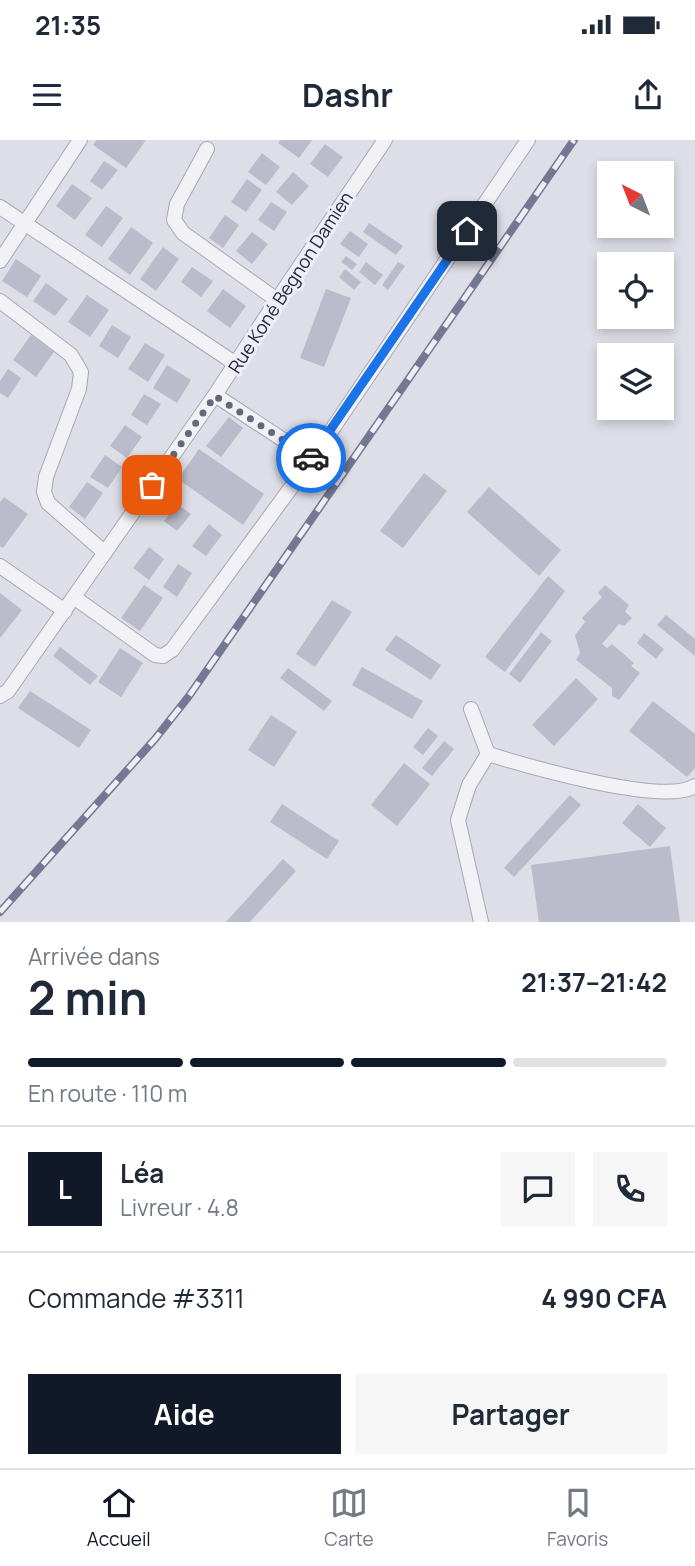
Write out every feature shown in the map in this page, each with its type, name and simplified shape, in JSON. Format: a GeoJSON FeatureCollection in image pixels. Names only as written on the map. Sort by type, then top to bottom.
{"type":"FeatureCollection","features":[{"type":"Feature","properties":{"kind":"street"},"geometry":{"type":"LineString","coordinates":[[0,261],[80,140]]}},
{"type":"Feature","properties":{"kind":"street","name":"Rue Koné Begnon Damien"},"geometry":{"type":"LineString","coordinates":[[0,696],[8,691],[75,598],[215,396],[276,300],[385,140]]}},
{"type":"Feature","properties":{"kind":"street"},"geometry":{"type":"LineString","coordinates":[[75,598],[155,655],[167,653],[312,459],[528,140]]}},
{"type":"Feature","properties":{"kind":"street"},"geometry":{"type":"LineString","coordinates":[[207,149],[177,204],[174,220],[183,233],[276,300]]}},
{"type":"Feature","properties":{"kind":"street"},"geometry":{"type":"LineString","coordinates":[[0,207],[236,365]]}},
{"type":"Feature","properties":{"kind":"street"},"geometry":{"type":"LineString","coordinates":[[0,301],[71,355],[81,372],[79,389],[46,477],[44,492],[48,503],[105,553]]}},
{"type":"Feature","properties":{"kind":"street"},"geometry":{"type":"LineString","coordinates":[[215,396],[312,459]]}},
{"type":"Feature","properties":{"kind":"street"},"geometry":{"type":"LineString","coordinates":[[0,566],[65,611]]}},
{"type":"Feature","properties":{"kind":"street"},"geometry":{"type":"LineString","coordinates":[[471,709],[488,754]]}},
{"type":"Feature","properties":{"kind":"street"},"geometry":{"type":"LineString","coordinates":[[488,754],[564,776],[658,792],[687,791],[695,786]]}},
{"type":"Feature","properties":{"kind":"street"},"geometry":{"type":"LineString","coordinates":[[481,922],[458,820],[469,785],[488,754]]}},
{"type":"Feature","properties":{"kind":"building"},"geometry":{"type":"Polygon","coordinates":[[[97,140],[146,140],[126,168],[93,145],[97,140]]]}},
{"type":"Feature","properties":{"kind":"building"},"geometry":{"type":"Polygon","coordinates":[[[281,140],[312,140],[299,158],[278,143],[281,140]]]}},
{"type":"Feature","properties":{"kind":"building"},"geometry":{"type":"Polygon","coordinates":[[[325,144],[343,157],[328,177],[310,164],[325,144]]]}},
{"type":"Feature","properties":{"kind":"building"},"geometry":{"type":"Polygon","coordinates":[[[262,153],[280,167],[266,185],[248,172],[262,153]]]}},
{"type":"Feature","properties":{"kind":"building"},"geometry":{"type":"Polygon","coordinates":[[[104,161],[118,170],[102,190],[90,181],[104,161]]]}},
{"type":"Feature","properties":{"kind":"building"},"geometry":{"type":"Polygon","coordinates":[[[293,172],[309,186],[292,205],[276,192],[293,172]]]}},
{"type":"Feature","properties":{"kind":"building"},"geometry":{"type":"Polygon","coordinates":[[[247,179],[262,190],[246,212],[231,202],[247,179]]]}},
{"type":"Feature","properties":{"kind":"building"},"geometry":{"type":"Polygon","coordinates":[[[72,184],[92,198],[75,220],[56,206],[72,184]]]}},
{"type":"Feature","properties":{"kind":"building"},"geometry":{"type":"Polygon","coordinates":[[[271,202],[287,212],[274,231],[258,220],[271,202]]]}},
{"type":"Feature","properties":{"kind":"building"},"geometry":{"type":"Polygon","coordinates":[[[106,206],[123,218],[102,247],[85,235],[106,206]]]}},
{"type":"Feature","properties":{"kind":"building"},"geometry":{"type":"Polygon","coordinates":[[[225,215],[239,225],[223,248],[209,238],[225,215]]]}},
{"type":"Feature","properties":{"kind":"building"},"geometry":{"type":"Polygon","coordinates":[[[369,223],[403,246],[396,255],[363,232],[369,223]]]}},
{"type":"Feature","properties":{"kind":"building"},"geometry":{"type":"Polygon","coordinates":[[[131,227],[153,243],[130,275],[108,259],[131,227]]]}},
{"type":"Feature","properties":{"kind":"building"},"geometry":{"type":"Polygon","coordinates":[[[350,231],[368,244],[359,257],[340,244],[350,231]]]}},
{"type":"Feature","properties":{"kind":"building"},"geometry":{"type":"Polygon","coordinates":[[[252,232],[268,244],[252,264],[236,251],[252,232]]]}},
{"type":"Feature","properties":{"kind":"building"},"geometry":{"type":"Polygon","coordinates":[[[163,247],[179,259],[156,291],[140,279],[163,247]]]}},
{"type":"Feature","properties":{"kind":"building"},"geometry":{"type":"Polygon","coordinates":[[[346,256],[357,264],[352,270],[341,262],[346,256]]]}},
{"type":"Feature","properties":{"kind":"building"},"geometry":{"type":"Polygon","coordinates":[[[16,259],[41,276],[27,297],[2,281],[16,259]]]}},
{"type":"Feature","properties":{"kind":"building"},"geometry":{"type":"Polygon","coordinates":[[[366,262],[383,275],[375,285],[359,272],[366,262]]]}},
{"type":"Feature","properties":{"kind":"building"},"geometry":{"type":"Polygon","coordinates":[[[398,262],[405,266],[388,290],[382,285],[398,262]]]}},
{"type":"Feature","properties":{"kind":"building"},"geometry":{"type":"Polygon","coordinates":[[[192,267],[213,281],[201,297],[181,282],[192,267]]]}},
{"type":"Feature","properties":{"kind":"building"},"geometry":{"type":"Polygon","coordinates":[[[345,269],[361,282],[354,290],[339,277],[345,269]]]}},
{"type":"Feature","properties":{"kind":"building"},"geometry":{"type":"Polygon","coordinates":[[[46,283],[68,299],[55,316],[33,301],[46,283]]]}},
{"type":"Feature","properties":{"kind":"building"},"geometry":{"type":"Polygon","coordinates":[[[223,289],[246,306],[230,328],[207,311],[223,289]]]}},
{"type":"Feature","properties":{"kind":"building"},"geometry":{"type":"Polygon","coordinates":[[[326,289],[351,298],[324,367],[300,358],[326,289]]]}},
{"type":"Feature","properties":{"kind":"building"},"geometry":{"type":"Polygon","coordinates":[[[87,295],[109,310],[90,337],[68,322],[87,295]]]}},
{"type":"Feature","properties":{"kind":"building"},"geometry":{"type":"Polygon","coordinates":[[[112,325],[131,337],[118,358],[99,346],[112,325]]]}},
{"type":"Feature","properties":{"kind":"building"},"geometry":{"type":"Polygon","coordinates":[[[31,335],[54,352],[36,377],[13,360],[31,335]]]}},
{"type":"Feature","properties":{"kind":"building"},"geometry":{"type":"Polygon","coordinates":[[[145,343],[165,355],[148,382],[128,369],[145,343]]]}},
{"type":"Feature","properties":{"kind":"building"},"geometry":{"type":"Polygon","coordinates":[[[167,365],[191,380],[177,403],[153,388],[167,365]]]}},
{"type":"Feature","properties":{"kind":"building"},"geometry":{"type":"Polygon","coordinates":[[[8,369],[21,378],[8,398],[0,393],[0,381],[8,369]]]}},
{"type":"Feature","properties":{"kind":"building"},"geometry":{"type":"Polygon","coordinates":[[[144,394],[161,404],[147,425],[131,415],[144,394]]]}},
{"type":"Feature","properties":{"kind":"building"},"geometry":{"type":"Polygon","coordinates":[[[229,417],[243,428],[221,457],[206,446],[229,417]]]}},
{"type":"Feature","properties":{"kind":"building"},"geometry":{"type":"Polygon","coordinates":[[[125,425],[142,437],[127,458],[110,446],[125,425]]]}},
{"type":"Feature","properties":{"kind":"building"},"geometry":{"type":"Polygon","coordinates":[[[199,449],[264,494],[243,525],[178,479],[199,449]]]}},
{"type":"Feature","properties":{"kind":"building"},"geometry":{"type":"Polygon","coordinates":[[[105,455],[122,467],[108,488],[90,477],[105,455]]]}},
{"type":"Feature","properties":{"kind":"building"},"geometry":{"type":"Polygon","coordinates":[[[424,473],[447,491],[403,548],[380,531],[424,473]]]}},
{"type":"Feature","properties":{"kind":"building"},"geometry":{"type":"Polygon","coordinates":[[[87,482],[103,493],[85,519],[69,507],[87,482]]]}},
{"type":"Feature","properties":{"kind":"building"},"geometry":{"type":"Polygon","coordinates":[[[489,487],[561,550],[539,576],[467,512],[489,487]]]}},
{"type":"Feature","properties":{"kind":"building"},"geometry":{"type":"Polygon","coordinates":[[[4,497],[28,514],[3,548],[0,546],[0,502],[4,497]]]}},
{"type":"Feature","properties":{"kind":"building"},"geometry":{"type":"Polygon","coordinates":[[[177,504],[191,514],[177,531],[164,521],[177,504]]]}},
{"type":"Feature","properties":{"kind":"building"},"geometry":{"type":"Polygon","coordinates":[[[209,524],[222,535],[206,556],[192,546],[209,524]]]}},
{"type":"Feature","properties":{"kind":"building"},"geometry":{"type":"Polygon","coordinates":[[[149,547],[164,559],[149,580],[133,568],[149,547]]]}},
{"type":"Feature","properties":{"kind":"building"},"geometry":{"type":"Polygon","coordinates":[[[178,564],[192,573],[177,597],[163,587],[178,564]]]}},
{"type":"Feature","properties":{"kind":"building"},"geometry":{"type":"Polygon","coordinates":[[[548,576],[565,591],[505,672],[485,657],[548,576]]]}},
{"type":"Feature","properties":{"kind":"building"},"geometry":{"type":"Polygon","coordinates":[[[144,585],[163,598],[140,631],[121,618],[144,585]]]}},
{"type":"Feature","properties":{"kind":"building"},"geometry":{"type":"Polygon","coordinates":[[[605,585],[629,605],[625,612],[632,618],[624,626],[619,624],[602,644],[607,648],[612,644],[634,663],[631,666],[640,673],[619,700],[612,696],[612,688],[576,660],[580,653],[575,635],[585,622],[582,618],[602,597],[598,593],[605,585]]]}},
{"type":"Feature","properties":{"kind":"building"},"geometry":{"type":"Polygon","coordinates":[[[0,593],[22,610],[0,638],[0,593]]]}},
{"type":"Feature","properties":{"kind":"building"},"geometry":{"type":"Polygon","coordinates":[[[332,600],[352,612],[315,667],[296,654],[332,600]]]}},
{"type":"Feature","properties":{"kind":"building"},"geometry":{"type":"Polygon","coordinates":[[[666,615],[695,639],[695,656],[657,625],[666,615]]]}},
{"type":"Feature","properties":{"kind":"building"},"geometry":{"type":"Polygon","coordinates":[[[541,632],[552,641],[520,683],[509,674],[541,632]]]}},
{"type":"Feature","properties":{"kind":"building"},"geometry":{"type":"Polygon","coordinates":[[[644,633],[664,649],[656,659],[637,643],[644,633]]]}},
{"type":"Feature","properties":{"kind":"building"},"geometry":{"type":"Polygon","coordinates":[[[396,635],[441,665],[431,680],[385,650],[396,635]]]}},
{"type":"Feature","properties":{"kind":"building"},"geometry":{"type":"Polygon","coordinates":[[[60,647],[98,676],[90,685],[53,656],[60,647]]]}},
{"type":"Feature","properties":{"kind":"building"},"geometry":{"type":"Polygon","coordinates":[[[120,648],[143,663],[121,697],[98,682],[120,648]]]}},
{"type":"Feature","properties":{"kind":"building"},"geometry":{"type":"Polygon","coordinates":[[[362,667],[423,701],[412,719],[352,685],[362,667]]]}},
{"type":"Feature","properties":{"kind":"building"},"geometry":{"type":"Polygon","coordinates":[[[288,668],[332,701],[324,711],[280,678],[288,668]]]}},
{"type":"Feature","properties":{"kind":"building"},"geometry":{"type":"Polygon","coordinates":[[[576,678],[598,699],[554,746],[532,725],[576,678]]]}},
{"type":"Feature","properties":{"kind":"building"},"geometry":{"type":"Polygon","coordinates":[[[30,691],[91,730],[79,748],[18,708],[30,691]]]}},
{"type":"Feature","properties":{"kind":"building"},"geometry":{"type":"Polygon","coordinates":[[[653,701],[695,734],[695,768],[687,777],[629,731],[653,701]]]}},
{"type":"Feature","properties":{"kind":"building"},"geometry":{"type":"Polygon","coordinates":[[[271,715],[297,732],[274,767],[248,750],[271,715]]]}},
{"type":"Feature","properties":{"kind":"building"},"geometry":{"type":"Polygon","coordinates":[[[428,728],[438,736],[423,755],[413,747],[428,728]]]}},
{"type":"Feature","properties":{"kind":"building"},"geometry":{"type":"Polygon","coordinates":[[[444,741],[454,749],[432,776],[422,768],[444,741]]]}},
{"type":"Feature","properties":{"kind":"building"},"geometry":{"type":"Polygon","coordinates":[[[404,763],[430,784],[397,826],[371,805],[404,763]]]}},
{"type":"Feature","properties":{"kind":"building"},"geometry":{"type":"Polygon","coordinates":[[[570,795],[581,805],[514,877],[504,868],[570,795]]]}},
{"type":"Feature","properties":{"kind":"building"},"geometry":{"type":"Polygon","coordinates":[[[282,804],[339,841],[327,859],[270,822],[282,804]]]}},
{"type":"Feature","properties":{"kind":"building"},"geometry":{"type":"Polygon","coordinates":[[[638,804],[666,828],[650,847],[622,823],[638,804]]]}},
{"type":"Feature","properties":{"kind":"building"},"geometry":{"type":"Polygon","coordinates":[[[670,846],[680,922],[539,922],[531,865],[670,846]]]}},
{"type":"Feature","properties":{"kind":"building"},"geometry":{"type":"Polygon","coordinates":[[[283,859],[296,871],[250,922],[226,922],[283,859]]]}},
{"type":"Feature","properties":{"kind":"railway"},"geometry":{"type":"LineString","coordinates":[[0,912],[155,739],[189,696],[574,140]]}},
{"type":"Feature","properties":{"kind":"way so far"},"geometry":{"type":"LineString","coordinates":[[152,485],[215,396],[311,458]]}},
{"type":"Feature","properties":{"kind":"route"},"geometry":{"type":"LineString","coordinates":[[311,458],[467,231]]}}]}
